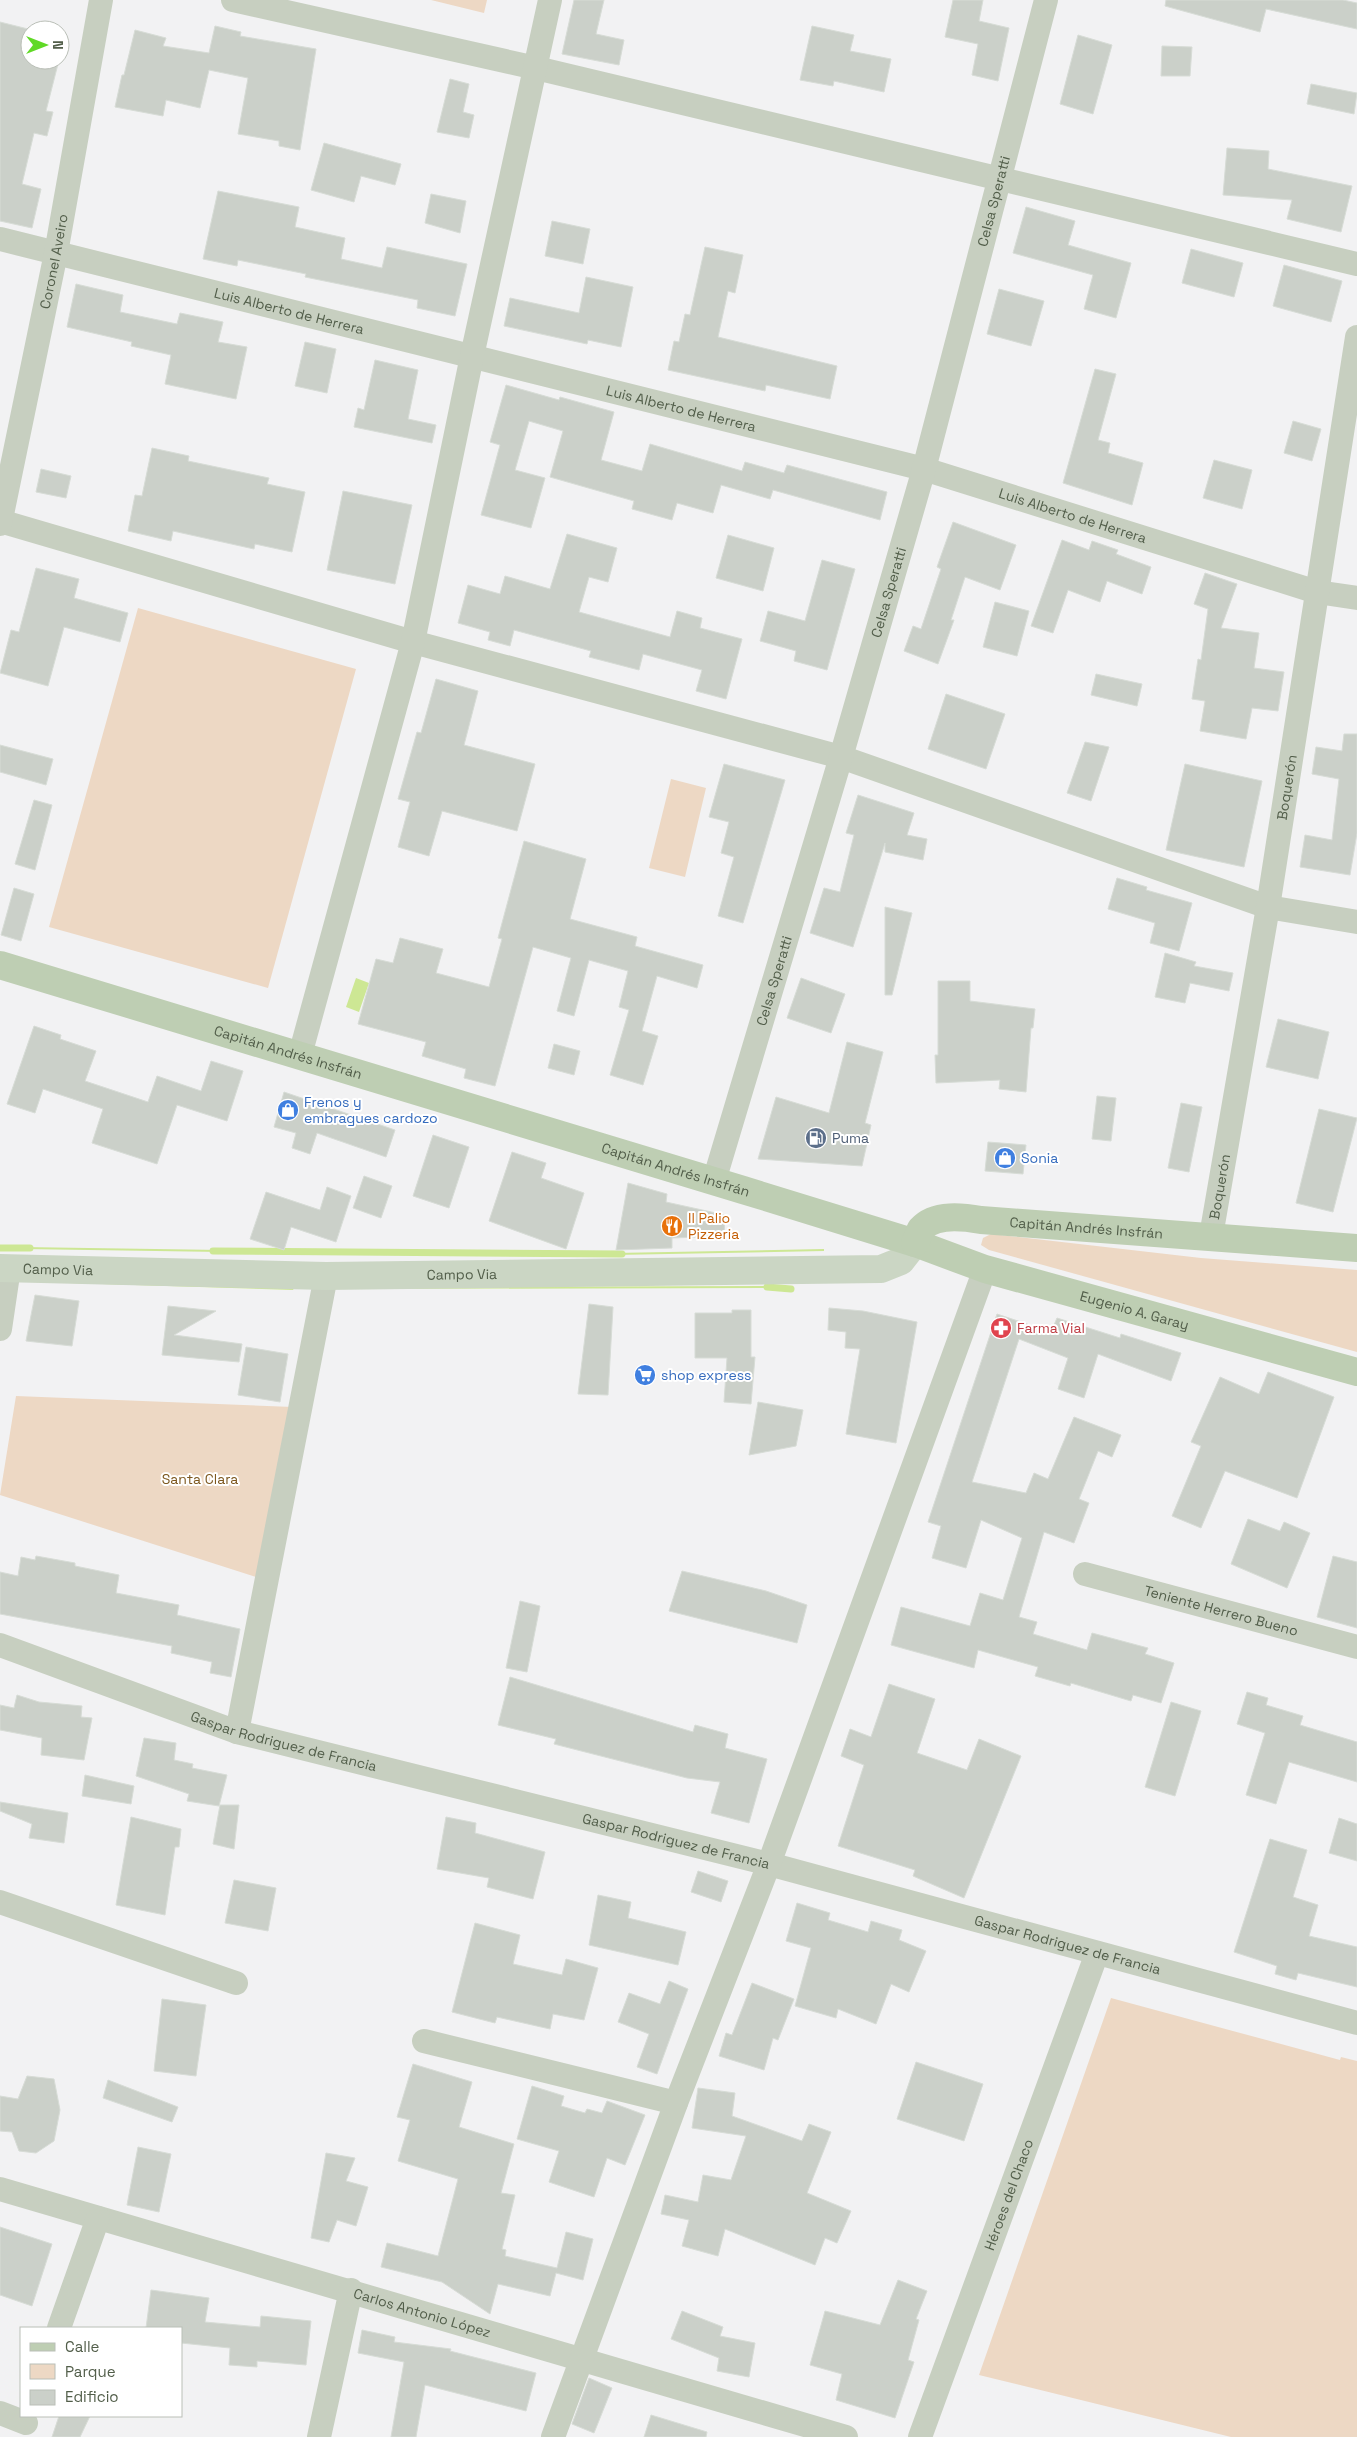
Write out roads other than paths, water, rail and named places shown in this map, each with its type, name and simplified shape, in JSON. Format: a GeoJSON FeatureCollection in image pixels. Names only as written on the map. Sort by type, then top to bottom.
{"type":"FeatureCollection","features":[{"type":"Feature","properties":{"kind":"main road","name":"Capitán Andrés Insfrán"},"geometry":{"type":"LineString","coordinates":[[0,965],[915,1243],[922,1228],[941,1218],[961,1216],[981,1220],[1357,1248]]}},
{"type":"Feature","properties":{"kind":"main road","name":"Eugenio A. Garay"},"geometry":{"type":"LineString","coordinates":[[915,1243],[985,1269],[1357,1372]]}},
{"type":"Feature","properties":{"kind":"street","name":"Coronel Aveiro"},"geometry":{"type":"LineString","coordinates":[[0,522],[56,253],[101,0]]}},
{"type":"Feature","properties":{"kind":"street"},"geometry":{"type":"LineString","coordinates":[[233,0],[536,68],[1357,264]]}},
{"type":"Feature","properties":{"kind":"street"},"geometry":{"type":"LineString","coordinates":[[300,1055],[413,642],[472,356],[550,0]]}},
{"type":"Feature","properties":{"kind":"street","name":"Celsa Speratti"},"geometry":{"type":"LineString","coordinates":[[714,1181],[841,757],[924,469],[1046,0]]}},
{"type":"Feature","properties":{"kind":"street","name":"Luis Alberto de Herrera"},"geometry":{"type":"LineString","coordinates":[[0,239],[924,469],[1317,592],[1357,598]]}},
{"type":"Feature","properties":{"kind":"street","name":"Boquerón"},"geometry":{"type":"LineString","coordinates":[[1211,1236],[1268,907],[1357,337]]}},
{"type":"Feature","properties":{"kind":"street"},"geometry":{"type":"LineString","coordinates":[[0,522],[413,642],[841,757],[1268,907],[1357,922]]}},
{"type":"Feature","properties":{"kind":"street","name":"Campo Via"},"geometry":{"type":"LineString","coordinates":[[4,1268],[326,1276],[881,1269],[901,1262],[915,1243]]}},
{"type":"Feature","properties":{"kind":"street"},"geometry":{"type":"LineString","coordinates":[[0,1329],[4,1268]]}},
{"type":"Feature","properties":{"kind":"street"},"geometry":{"type":"LineString","coordinates":[[553,2437],[676,2103],[769,1864],[985,1269]]}},
{"type":"Feature","properties":{"kind":"street"},"geometry":{"type":"LineString","coordinates":[[237,1732],[326,1276]]}},
{"type":"Feature","properties":{"kind":"street","name":"Teniente Herrero Bueno"},"geometry":{"type":"LineString","coordinates":[[1085,1574],[1357,1647]]}},
{"type":"Feature","properties":{"kind":"street","name":"Gaspar Rodriguez de Francia"},"geometry":{"type":"LineString","coordinates":[[0,1645],[237,1732],[769,1864],[1357,2023]]}},
{"type":"Feature","properties":{"kind":"street"},"geometry":{"type":"LineString","coordinates":[[0,1902],[236,1982]]}},
{"type":"Feature","properties":{"kind":"street","name":"Héroes del Chaco"},"geometry":{"type":"LineString","coordinates":[[920,2437],[1097,1953]]}},
{"type":"Feature","properties":{"kind":"street"},"geometry":{"type":"LineString","coordinates":[[424,2041],[676,2103]]}},
{"type":"Feature","properties":{"kind":"street","name":"Carlos Antonio López"},"geometry":{"type":"LineString","coordinates":[[0,2189],[351,2290],[582,2361],[846,2437]]}},
{"type":"Feature","properties":{"kind":"street"},"geometry":{"type":"LineString","coordinates":[[59,2327],[98,2218]]}},
{"type":"Feature","properties":{"kind":"street"},"geometry":{"type":"LineString","coordinates":[[319,2437],[351,2290]]}},
{"type":"Feature","properties":{"kind":"street"},"geometry":{"type":"LineString","coordinates":[[0,2413],[25,2425]]}},
{"type":"Feature","properties":{"kind":"waterway"},"geometry":{"type":"LineString","coordinates":[[0,1248],[30,1248]]}},
{"type":"Feature","properties":{"kind":"waterway"},"geometry":{"type":"LineString","coordinates":[[213,1251],[622,1254]]}},
{"type":"Feature","properties":{"kind":"waterway"},"geometry":{"type":"LineString","coordinates":[[767,1287],[791,1289]]}},
{"type":"Feature","properties":{"kind":"place","name":"Frenos y embragues cardozo"},"geometry":{"type":"Point","coordinates":[288,1110]}},
{"type":"Feature","properties":{"kind":"place","name":"Puma"},"geometry":{"type":"Point","coordinates":[816,1138]}},
{"type":"Feature","properties":{"kind":"place","name":"Sonia"},"geometry":{"type":"Point","coordinates":[1005,1158]}},
{"type":"Feature","properties":{"kind":"place","name":"Il Palio Pizzeria"},"geometry":{"type":"Point","coordinates":[672,1226]}},
{"type":"Feature","properties":{"kind":"place","name":"Farma Vial"},"geometry":{"type":"Point","coordinates":[1001,1328]}},
{"type":"Feature","properties":{"kind":"place","name":"shop express"},"geometry":{"type":"Point","coordinates":[645,1375]}},
{"type":"Feature","properties":{"kind":"park label","name":"Santa Clara"},"geometry":{"type":"Point","coordinates":[200,1479]}}]}
